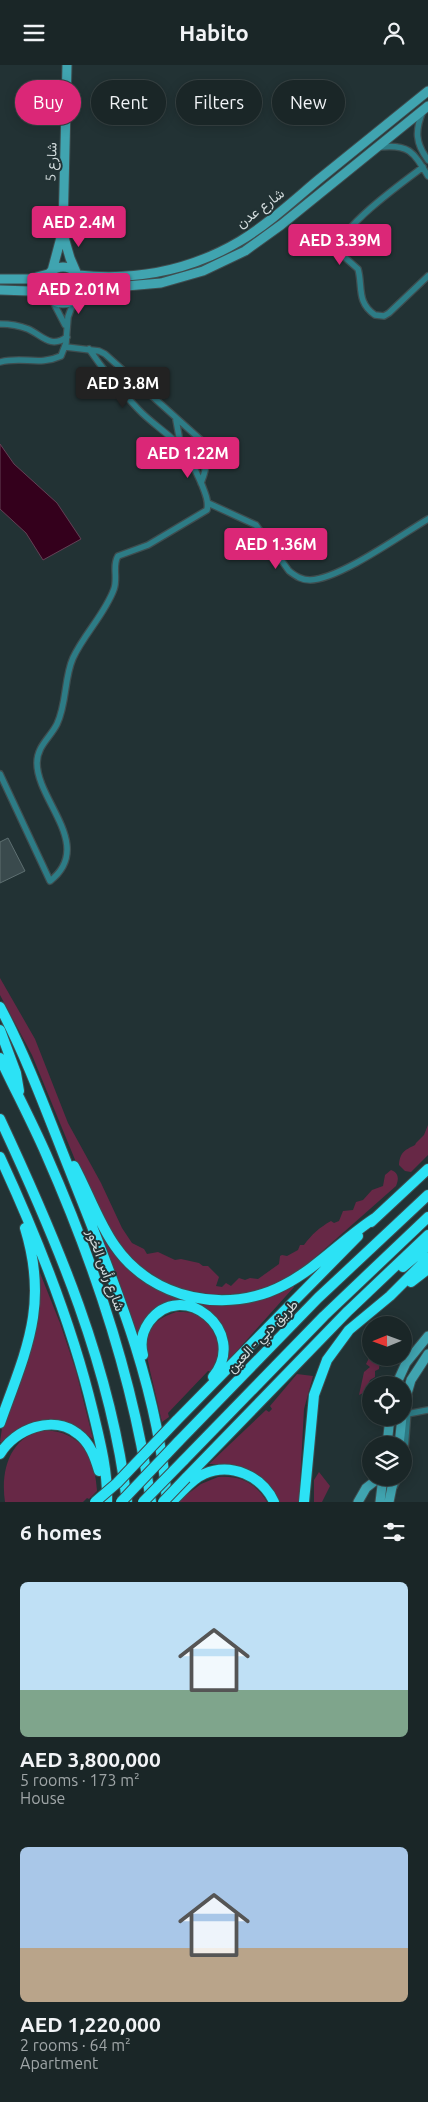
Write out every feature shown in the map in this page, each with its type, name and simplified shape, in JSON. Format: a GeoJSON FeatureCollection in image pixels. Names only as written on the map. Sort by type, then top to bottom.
{"type":"FeatureCollection","features":[{"type":"Feature","properties":{"kind":"highway"},"geometry":{"type":"LineString","coordinates":[[0,1007],[39,1091],[130,1330],[151,1407],[162,1459],[165,1502]]}},
{"type":"Feature","properties":{"kind":"highway"},"geometry":{"type":"LineString","coordinates":[[0,1031],[16,1073],[20,1100]]}},
{"type":"Feature","properties":{"kind":"highway","name":"شارع رأس الخور"},"geometry":{"type":"LineString","coordinates":[[0,1058],[63,1195],[110,1320],[133,1403],[146,1466],[151,1502]]}},
{"type":"Feature","properties":{"kind":"highway"},"geometry":{"type":"LineString","coordinates":[[0,1119],[42,1211],[85,1320],[118,1442],[127,1502]]}},
{"type":"Feature","properties":{"kind":"highway"},"geometry":{"type":"LineString","coordinates":[[59,1145],[71,1161],[106,1231],[122,1255],[136,1269],[162,1287],[194,1298],[212,1301],[232,1301],[268,1293],[300,1275],[375,1218]]}},
{"type":"Feature","properties":{"kind":"highway"},"geometry":{"type":"LineString","coordinates":[[0,1157],[22,1205],[73,1339],[97,1427],[106,1481],[106,1502]]}},
{"type":"Feature","properties":{"kind":"highway"},"geometry":{"type":"LineString","coordinates":[[102,1502],[117,1483],[176,1421],[375,1218],[428,1169]]}},
{"type":"Feature","properties":{"kind":"highway"},"geometry":{"type":"LineString","coordinates":[[0,1170],[15,1202],[29,1243],[35,1267],[36,1291],[35,1314],[30,1337],[0,1423]]}},
{"type":"Feature","properties":{"kind":"highway","name":"طريق دبي - العين"},"geometry":{"type":"LineString","coordinates":[[121,1502],[318,1298],[428,1195]]}},
{"type":"Feature","properties":{"kind":"highway"},"geometry":{"type":"LineString","coordinates":[[143,1502],[324,1316],[428,1217]]}},
{"type":"Feature","properties":{"kind":"highway"},"geometry":{"type":"LineString","coordinates":[[165,1502],[186,1483],[380,1279],[428,1235]]}},
{"type":"Feature","properties":{"kind":"highway"},"geometry":{"type":"LineString","coordinates":[[338,1323],[346,1319],[428,1245]]}},
{"type":"Feature","properties":{"kind":"highway"},"geometry":{"type":"LineString","coordinates":[[304,1502],[310,1415],[321,1371],[333,1350],[349,1330],[390,1296],[428,1259]]}},
{"type":"Feature","properties":{"kind":"highway"},"geometry":{"type":"LineString","coordinates":[[390,1296],[400,1291],[428,1269]]}},
{"type":"Feature","properties":{"kind":"highway"},"geometry":{"type":"LineString","coordinates":[[151,1407],[153,1394],[142,1351],[143,1336],[146,1327],[155,1316],[173,1307],[191,1307],[206,1314],[216,1324],[223,1339],[224,1349],[221,1364],[200,1397]]}},
{"type":"Feature","properties":{"kind":"highway"},"geometry":{"type":"LineString","coordinates":[[0,1454],[15,1437],[33,1428],[52,1426],[72,1430],[87,1443],[94,1455],[106,1502]]}},
{"type":"Feature","properties":{"kind":"highway"},"geometry":{"type":"LineString","coordinates":[[171,1502],[186,1483],[204,1474],[230,1470],[247,1474],[258,1480],[274,1502]]}},
{"type":"Feature","properties":{"kind":"highway"},"geometry":{"type":"LineString","coordinates":[[95,1502],[117,1483]]}},
{"type":"Feature","properties":{"kind":"street","name":"شارع 5"},"geometry":{"type":"LineString","coordinates":[[67,65],[63,230],[65,245],[77,274]]}},
{"type":"Feature","properties":{"kind":"street","name":"شارع عدن"},"geometry":{"type":"LineString","coordinates":[[77,274],[120,277],[155,273],[182,266],[222,251],[258,229],[428,91]]}},
{"type":"Feature","properties":{"kind":"street","name":"شارع عدن"},"geometry":{"type":"LineString","coordinates":[[77,295],[92,289],[161,283],[203,271],[225,262],[263,239],[426,107]]}},
{"type":"Feature","properties":{"kind":"street"},"geometry":{"type":"LineString","coordinates":[[426,107],[418,123],[417,137],[421,151],[428,160]]}},
{"type":"Feature","properties":{"kind":"street"},"geometry":{"type":"LineString","coordinates":[[376,147],[407,148],[412,151],[428,176]]}},
{"type":"Feature","properties":{"kind":"street"},"geometry":{"type":"LineString","coordinates":[[423,167],[357,221],[344,236],[338,248],[341,254],[358,269],[361,295],[368,308],[375,315],[384,316],[389,313],[428,276]]}},
{"type":"Feature","properties":{"kind":"street","name":"شارع 5"},"geometry":{"type":"LineString","coordinates":[[50,272],[63,230]]}},
{"type":"Feature","properties":{"kind":"street"},"geometry":{"type":"LineString","coordinates":[[0,279],[29,279],[61,267],[66,267],[77,274],[81,287],[66,327]]}},
{"type":"Feature","properties":{"kind":"street"},"geometry":{"type":"LineString","coordinates":[[0,362],[20,359],[49,361],[61,356],[66,347],[66,327],[60,311],[45,287],[50,272]]}},
{"type":"Feature","properties":{"kind":"street"},"geometry":{"type":"LineString","coordinates":[[0,291],[29,291],[49,296],[63,303],[77,295]]}},
{"type":"Feature","properties":{"kind":"street"},"geometry":{"type":"LineString","coordinates":[[0,324],[17,325],[51,341],[60,341],[67,337]]}},
{"type":"Feature","properties":{"kind":"street"},"geometry":{"type":"LineString","coordinates":[[66,347],[99,351],[109,357],[165,406],[176,420],[201,440],[205,448],[207,462],[201,483]]}},
{"type":"Feature","properties":{"kind":"street"},"geometry":{"type":"LineString","coordinates":[[0,774],[50,881],[62,867],[66,855],[67,842],[63,828],[39,776],[37,758],[40,746],[50,735],[59,718],[73,659],[113,592],[116,579],[115,560],[118,556],[148,545],[208,510],[208,503],[201,483],[191,461],[181,447],[157,428],[124,395],[108,377],[89,349]]}},
{"type":"Feature","properties":{"kind":"street"},"geometry":{"type":"LineString","coordinates":[[176,420],[181,447]]}},
{"type":"Feature","properties":{"kind":"street"},"geometry":{"type":"LineString","coordinates":[[208,503],[256,525],[289,571],[296,576],[308,580],[340,571],[428,519]]}},
{"type":"Feature","properties":{"kind":"street"},"geometry":{"type":"LineString","coordinates":[[400,1376],[406,1363],[428,1336]]}},
{"type":"Feature","properties":{"kind":"street"},"geometry":{"type":"LineString","coordinates":[[412,1378],[428,1354]]}},
{"type":"Feature","properties":{"kind":"street"},"geometry":{"type":"LineString","coordinates":[[412,1414],[428,1410]]}},
{"type":"Feature","properties":{"kind":"street"},"geometry":{"type":"LineString","coordinates":[[406,1426],[406,1436]]}},
{"type":"Feature","properties":{"kind":"street"},"geometry":{"type":"LineString","coordinates":[[403,1436],[406,1431]]}},
{"type":"Feature","properties":{"kind":"street"},"geometry":{"type":"LineString","coordinates":[[360,1498],[368,1486]]}},
{"type":"Feature","properties":{"kind":"street"},"geometry":{"type":"LineString","coordinates":[[380,1499],[381,1486]]}},
{"type":"Feature","properties":{"kind":"street"},"geometry":{"type":"LineString","coordinates":[[390,1502],[392,1488]]}},
{"type":"Feature","properties":{"kind":"street"},"geometry":{"type":"LineString","coordinates":[[360,1498],[366,1491],[371,1490],[380,1499]]}},
{"type":"Feature","properties":{"kind":"shaded area"},"geometry":{"type":"Polygon","coordinates":[[[0,444],[14,464],[57,503],[81,539],[43,560],[26,533],[0,509],[0,444]]]}},
{"type":"Feature","properties":{"kind":"shaded area"},"geometry":{"type":"Polygon","coordinates":[[[0,978],[35,1039],[68,1123],[101,1183],[122,1228],[132,1243],[144,1249],[147,1254],[158,1252],[175,1260],[181,1259],[208,1266],[219,1277],[216,1286],[222,1287],[226,1283],[231,1286],[239,1278],[245,1280],[250,1278],[258,1279],[279,1264],[280,1256],[287,1256],[298,1250],[300,1245],[304,1245],[319,1229],[331,1221],[334,1223],[339,1221],[343,1211],[353,1210],[356,1202],[363,1200],[372,1190],[383,1186],[385,1175],[391,1170],[398,1177],[396,1186],[302,1269],[280,1283],[251,1293],[214,1295],[179,1289],[166,1283],[135,1263],[115,1240],[78,1167],[32,1055],[0,995],[0,978]]]}},
{"type":"Feature","properties":{"kind":"shaded area"},"geometry":{"type":"Polygon","coordinates":[[[428,1125],[428,1155],[411,1172],[405,1171],[399,1165],[402,1154],[415,1145],[424,1135],[428,1125]]]}},
{"type":"Feature","properties":{"kind":"shaded area"},"geometry":{"type":"Polygon","coordinates":[[[100,1232],[114,1252],[186,1299],[185,1302],[176,1302],[137,1334],[100,1232]]]}},
{"type":"Feature","properties":{"kind":"shaded area"},"geometry":{"type":"Polygon","coordinates":[[[38,1268],[60,1323],[76,1371],[93,1439],[72,1425],[15,1431],[2,1443],[0,1442],[3,1421],[29,1346],[38,1268]]]}},
{"type":"Feature","properties":{"kind":"shaded area"},"geometry":{"type":"Polygon","coordinates":[[[293,1285],[294,1287],[227,1362],[228,1344],[223,1328],[213,1315],[198,1305],[198,1303],[293,1285]]]}},
{"type":"Feature","properties":{"kind":"shaded area"},"geometry":{"type":"Polygon","coordinates":[[[176,1312],[196,1314],[205,1320],[213,1330],[217,1340],[219,1357],[211,1371],[208,1371],[168,1413],[169,1417],[162,1422],[147,1354],[148,1337],[156,1322],[176,1312]]]}},
{"type":"Feature","properties":{"kind":"shaded area"},"geometry":{"type":"Polygon","coordinates":[[[369,1366],[379,1366],[379,1369],[375,1371],[375,1376],[363,1376],[364,1372],[370,1367],[369,1366]]]}},
{"type":"Feature","properties":{"kind":"shaded area"},"geometry":{"type":"Polygon","coordinates":[[[297,1374],[313,1376],[304,1409],[299,1502],[279,1502],[268,1483],[251,1471],[231,1465],[209,1464],[266,1410],[269,1412],[272,1409],[270,1406],[297,1374]]]}},
{"type":"Feature","properties":{"kind":"shaded area"},"geometry":{"type":"Polygon","coordinates":[[[362,1381],[362,1394],[359,1395],[362,1381]]]}},
{"type":"Feature","properties":{"kind":"shaded area"},"geometry":{"type":"Polygon","coordinates":[[[44,1430],[68,1435],[84,1448],[96,1478],[97,1491],[89,1499],[87,1498],[83,1502],[5,1502],[4,1478],[10,1456],[23,1439],[33,1433],[44,1430]]]}},
{"type":"Feature","properties":{"kind":"shaded area"},"geometry":{"type":"Polygon","coordinates":[[[319,1472],[330,1486],[322,1502],[314,1502],[314,1480],[319,1472]]]}},
{"type":"Feature","properties":{"kind":"shaded area"},"geometry":{"type":"Polygon","coordinates":[[[218,1477],[233,1477],[247,1482],[263,1495],[267,1502],[177,1502],[201,1484],[218,1477]]]}},
{"type":"Feature","properties":{"kind":"building"},"geometry":{"type":"Polygon","coordinates":[[[8,838],[25,871],[0,883],[0,842],[8,838]]]}}]}
